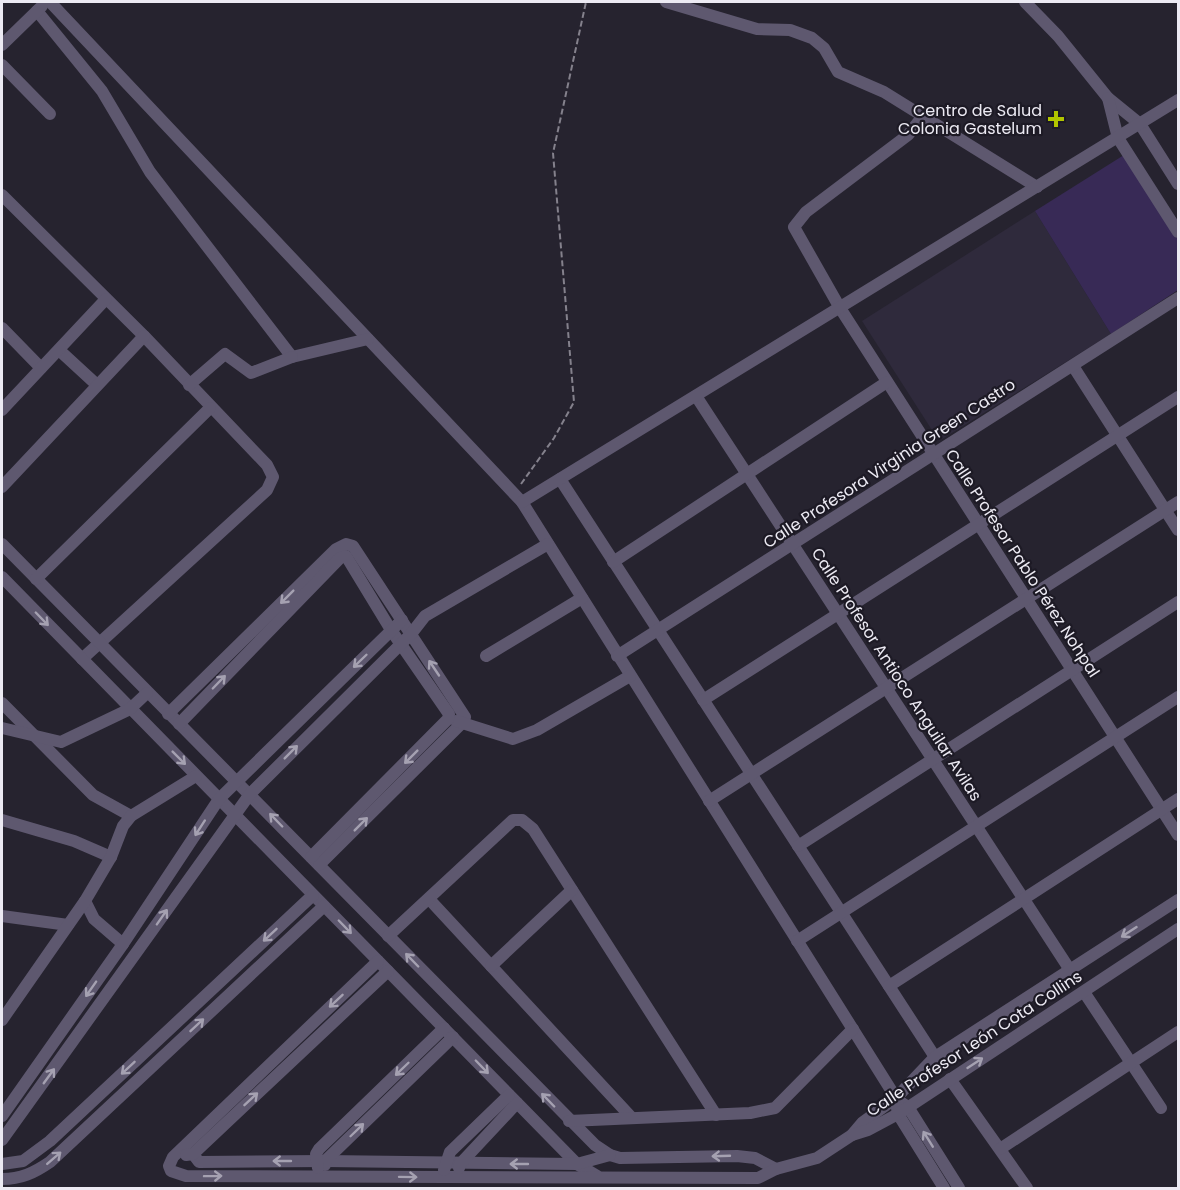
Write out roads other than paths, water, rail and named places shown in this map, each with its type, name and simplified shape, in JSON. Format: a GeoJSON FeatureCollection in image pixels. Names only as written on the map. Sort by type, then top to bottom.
{"type":"FeatureCollection","features":[{"type":"Feature","properties":{"kind":"street"},"geometry":{"type":"LineString","coordinates":[[2,45],[48,2],[518,498],[896,1098],[944,1188]]}},
{"type":"Feature","properties":{"kind":"street"},"geometry":{"type":"LineString","coordinates":[[666,2],[757,29],[790,30],[812,38],[824,48],[838,72],[869,84],[1037,187]]}},
{"type":"Feature","properties":{"kind":"street"},"geometry":{"type":"LineString","coordinates":[[1025,2],[1058,36],[1108,98],[1140,124],[1179,184]]}},
{"type":"Feature","properties":{"kind":"street"},"geometry":{"type":"LineString","coordinates":[[36,11],[102,91],[150,172],[292,357]]}},
{"type":"Feature","properties":{"kind":"street"},"geometry":{"type":"LineString","coordinates":[[2,65],[50,114]]}},
{"type":"Feature","properties":{"kind":"street"},"geometry":{"type":"LineString","coordinates":[[1108,98],[1118,138],[1179,232]]}},
{"type":"Feature","properties":{"kind":"street"},"geometry":{"type":"LineString","coordinates":[[518,498],[560,479],[1179,100]]}},
{"type":"Feature","properties":{"kind":"street","name":"Calle Profesor Pablo Pérez Nohpal"},"geometry":{"type":"LineString","coordinates":[[923,116],[908,135],[806,212],[794,227],[840,308],[1179,835]]}},
{"type":"Feature","properties":{"kind":"street"},"geometry":{"type":"LineString","coordinates":[[2,195],[144,336],[210,408],[267,465],[273,477],[267,490],[82,659]]}},
{"type":"Feature","properties":{"kind":"street"},"geometry":{"type":"LineString","coordinates":[[2,410],[106,298]]}},
{"type":"Feature","properties":{"kind":"street","name":"Calle Profesora Virginia Green Castro"},"geometry":{"type":"LineString","coordinates":[[617,656],[1179,298]]}},
{"type":"Feature","properties":{"kind":"street"},"geometry":{"type":"LineString","coordinates":[[2,328],[41,368]]}},
{"type":"Feature","properties":{"kind":"street"},"geometry":{"type":"LineString","coordinates":[[2,487],[144,336]]}},
{"type":"Feature","properties":{"kind":"street"},"geometry":{"type":"LineString","coordinates":[[189,385],[225,354],[251,373],[292,357],[368,339]]}},
{"type":"Feature","properties":{"kind":"street"},"geometry":{"type":"LineString","coordinates":[[59,350],[97,385]]}},
{"type":"Feature","properties":{"kind":"street"},"geometry":{"type":"LineString","coordinates":[[1073,366],[1179,530]]}},
{"type":"Feature","properties":{"kind":"street"},"geometry":{"type":"LineString","coordinates":[[614,562],[887,382]]}},
{"type":"Feature","properties":{"kind":"street","name":"Calle Profesor Antioco Anguilar Avilas"},"geometry":{"type":"LineString","coordinates":[[696,396],[1070,970]]}},
{"type":"Feature","properties":{"kind":"street"},"geometry":{"type":"LineString","coordinates":[[703,700],[1179,397]]}},
{"type":"Feature","properties":{"kind":"street"},"geometry":{"type":"LineString","coordinates":[[36,579],[210,408]]}},
{"type":"Feature","properties":{"kind":"street"},"geometry":{"type":"LineString","coordinates":[[560,479],[935,1057]]}},
{"type":"Feature","properties":{"kind":"street"},"geometry":{"type":"LineString","coordinates":[[709,801],[1179,502]]}},
{"type":"Feature","properties":{"kind":"street"},"geometry":{"type":"LineString","coordinates":[[2,544],[569,1121],[610,1155],[620,1158],[737,1156],[755,1158],[776,1169]]}},
{"type":"Feature","properties":{"kind":"street"},"geometry":{"type":"LineString","coordinates":[[168,714],[336,549],[346,544],[353,546],[464,712],[464,722],[315,861]]}},
{"type":"Feature","properties":{"kind":"street"},"geometry":{"type":"LineString","coordinates":[[2,1140],[84,1029],[250,794],[400,642],[411,634],[425,616],[548,544]]}},
{"type":"Feature","properties":{"kind":"street"},"geometry":{"type":"LineString","coordinates":[[179,724],[340,558],[346,556],[352,562],[391,630],[449,714],[448,719],[315,861]]}},
{"type":"Feature","properties":{"kind":"street"},"geometry":{"type":"LineString","coordinates":[[2,577],[513,1099],[578,1164],[599,1177]]}},
{"type":"Feature","properties":{"kind":"street"},"geometry":{"type":"LineString","coordinates":[[486,656],[582,598]]}},
{"type":"Feature","properties":{"kind":"street"},"geometry":{"type":"LineString","coordinates":[[798,846],[1179,602]]}},
{"type":"Feature","properties":{"kind":"street"},"geometry":{"type":"LineString","coordinates":[[2,1116],[123,944],[219,799],[402,620]]}},
{"type":"Feature","properties":{"kind":"street"},"geometry":{"type":"LineString","coordinates":[[448,719],[464,722],[513,739],[537,730],[630,676]]}},
{"type":"Feature","properties":{"kind":"street"},"geometry":{"type":"LineString","coordinates":[[2,728],[61,742],[130,709],[147,693]]}},
{"type":"Feature","properties":{"kind":"street"},"geometry":{"type":"LineString","coordinates":[[797,941],[1179,697]]}},
{"type":"Feature","properties":{"kind":"street"},"geometry":{"type":"LineString","coordinates":[[2,703],[93,795],[131,816]]}},
{"type":"Feature","properties":{"kind":"street"},"geometry":{"type":"LineString","coordinates":[[2,1020],[86,901],[111,857],[123,826],[131,816],[196,776]]}},
{"type":"Feature","properties":{"kind":"street"},"geometry":{"type":"LineString","coordinates":[[889,986],[1179,799]]}},
{"type":"Feature","properties":{"kind":"street"},"geometry":{"type":"LineString","coordinates":[[2,820],[74,841],[111,857]]}},
{"type":"Feature","properties":{"kind":"street"},"geometry":{"type":"LineString","coordinates":[[388,936],[513,820],[522,820],[533,829],[716,1115]]}},
{"type":"Feature","properties":{"kind":"street"},"geometry":{"type":"LineString","coordinates":[[491,966],[572,890]]}},
{"type":"Feature","properties":{"kind":"street"},"geometry":{"type":"LineString","coordinates":[[2,1164],[23,1161],[50,1142],[313,895]]}},
{"type":"Feature","properties":{"kind":"street"},"geometry":{"type":"LineString","coordinates":[[429,899],[632,1118]]}},
{"type":"Feature","properties":{"kind":"street","name":"Calle Profesor León Cota Collins"},"geometry":{"type":"LineString","coordinates":[[852,1135],[863,1122],[896,1098],[935,1057],[1179,900]]}},
{"type":"Feature","properties":{"kind":"street"},"geometry":{"type":"LineString","coordinates":[[86,901],[94,919],[123,944]]}},
{"type":"Feature","properties":{"kind":"street"},"geometry":{"type":"LineString","coordinates":[[2,1179],[16,1179],[33,1174],[50,1162],[324,906]]}},
{"type":"Feature","properties":{"kind":"street"},"geometry":{"type":"LineString","coordinates":[[2,916],[68,925]]}},
{"type":"Feature","properties":{"kind":"street","name":"Calle Profesor León Cota Collins"},"geometry":{"type":"LineString","coordinates":[[852,1135],[868,1130],[903,1111],[1179,929]]}},
{"type":"Feature","properties":{"kind":"street"},"geometry":{"type":"LineString","coordinates":[[378,961],[173,1157],[169,1166],[171,1171],[186,1176],[758,1178],[776,1169],[817,1158],[852,1135]]}},
{"type":"Feature","properties":{"kind":"street"},"geometry":{"type":"LineString","coordinates":[[173,1157],[193,1154],[388,971]]}},
{"type":"Feature","properties":{"kind":"street"},"geometry":{"type":"LineString","coordinates":[[1084,992],[1161,1108]]}},
{"type":"Feature","properties":{"kind":"street"},"geometry":{"type":"LineString","coordinates":[[569,1121],[750,1113],[775,1108],[853,1029]]}},
{"type":"Feature","properties":{"kind":"street"},"geometry":{"type":"LineString","coordinates":[[1000,1149],[1179,1032]]}},
{"type":"Feature","properties":{"kind":"street"},"geometry":{"type":"LineString","coordinates":[[323,1175],[319,1149],[448,1033]]}},
{"type":"Feature","properties":{"kind":"street"},"geometry":{"type":"LineString","coordinates":[[950,1079],[1027,1188]]}},
{"type":"Feature","properties":{"kind":"street"},"geometry":{"type":"LineString","coordinates":[[443,1178],[445,1163],[457,1145],[513,1099]]}},
{"type":"Feature","properties":{"kind":"street"},"geometry":{"type":"LineString","coordinates":[[458,1178],[460,1164],[513,1099]]}},
{"type":"Feature","properties":{"kind":"street"},"geometry":{"type":"LineString","coordinates":[[903,1111],[960,1188]]}},
{"type":"Feature","properties":{"kind":"street"},"geometry":{"type":"LineString","coordinates":[[193,1154],[199,1162],[320,1161],[460,1164],[578,1164],[610,1155]]}},
{"type":"Feature","properties":{"kind":"place","name":"Centro de Salud Colonia Gastelum"},"geometry":{"type":"Point","coordinates":[1056,119]}}]}
